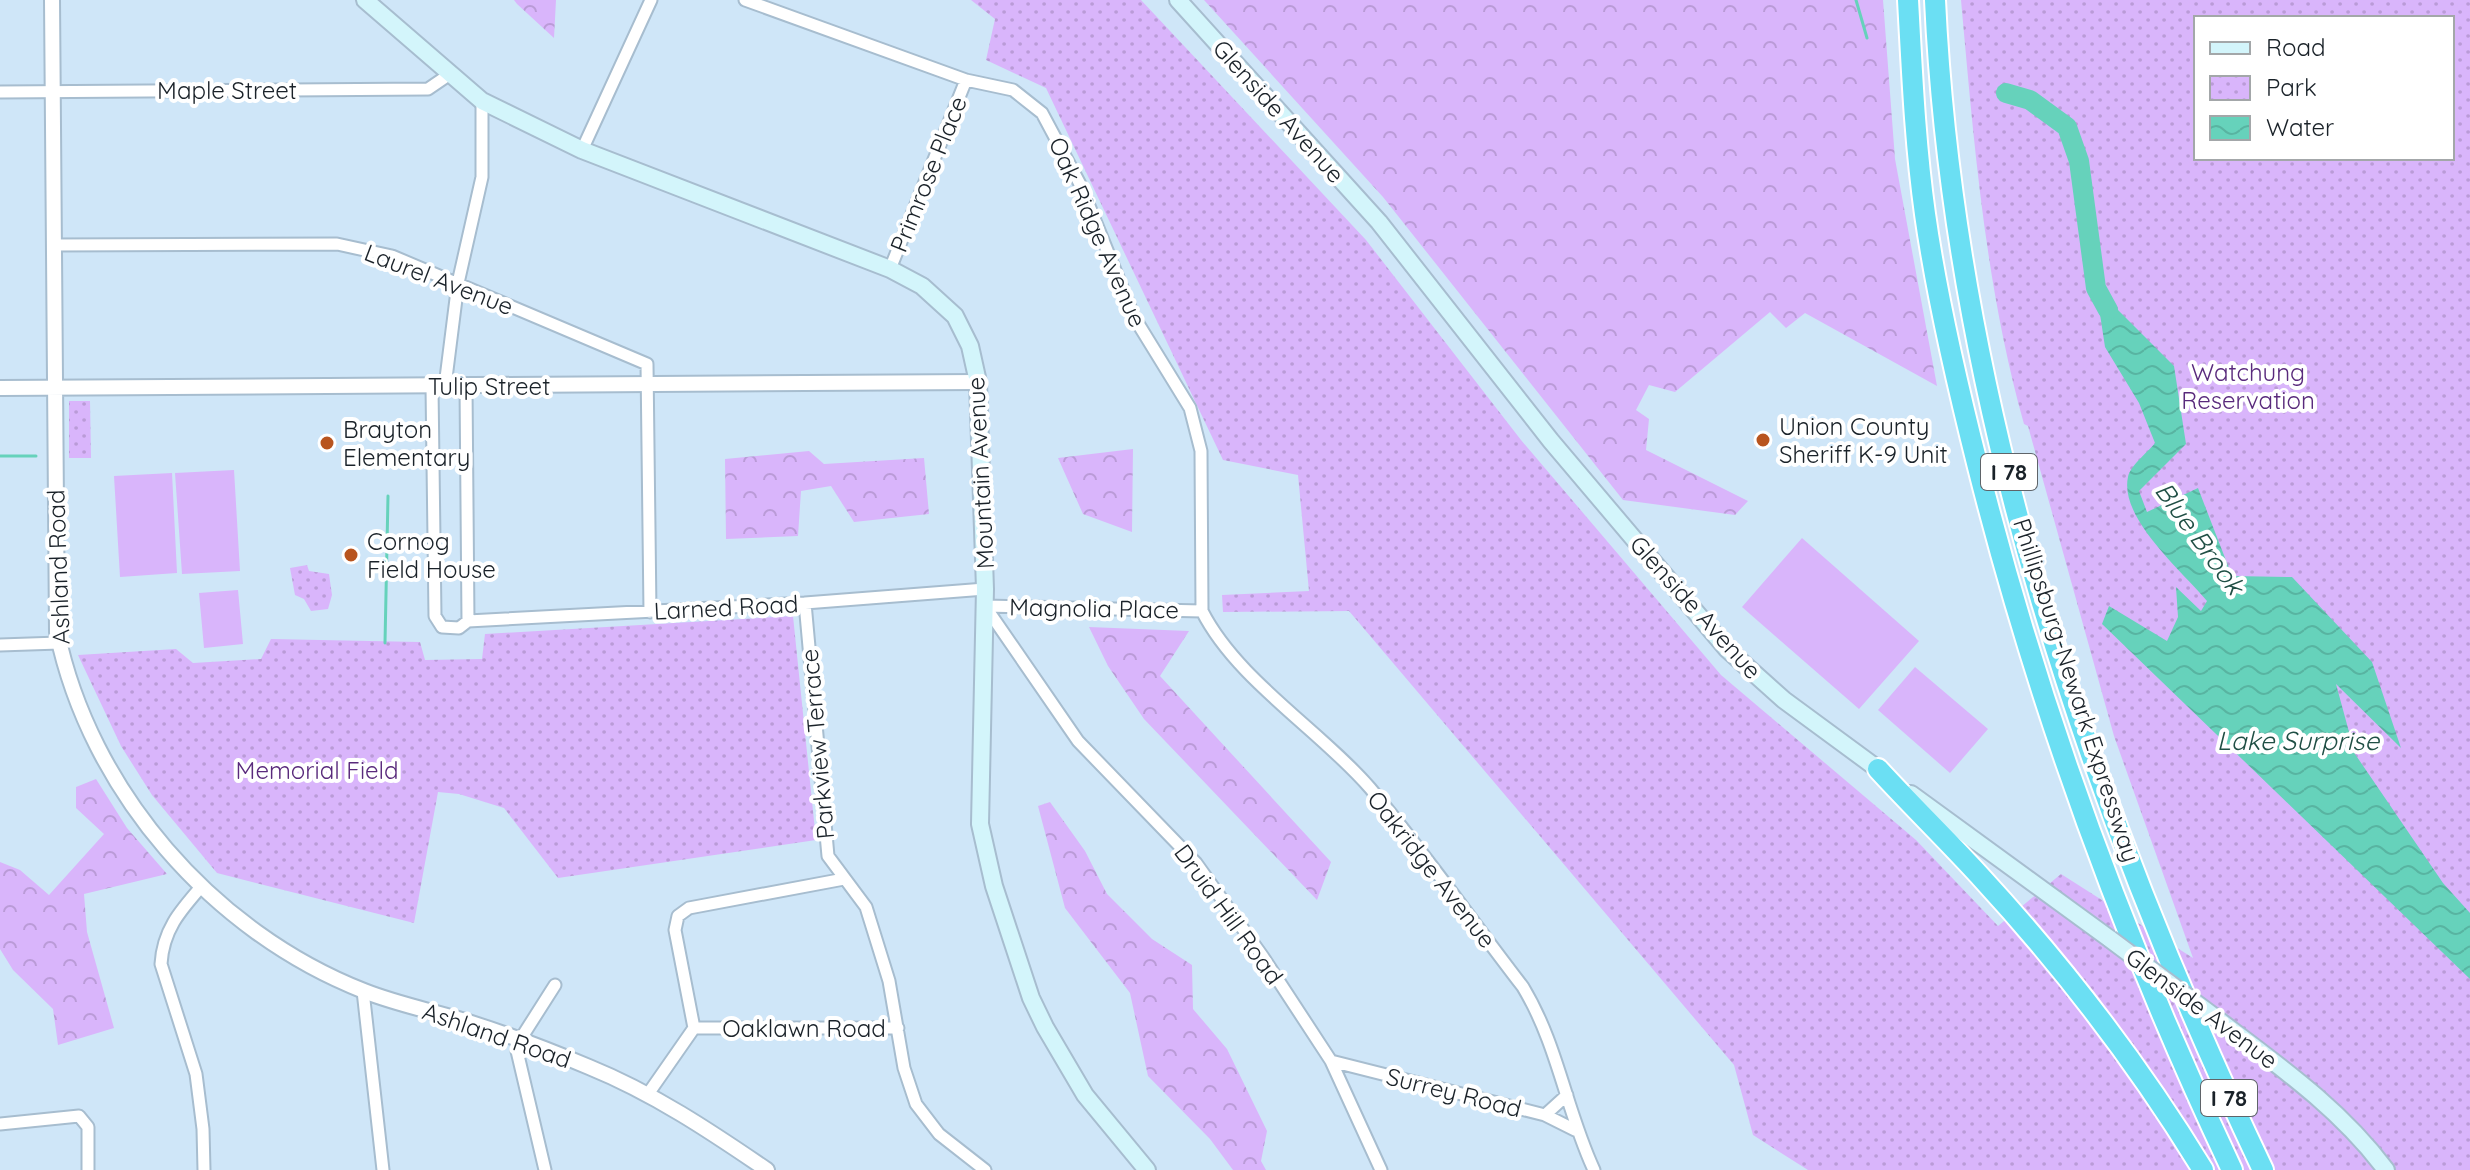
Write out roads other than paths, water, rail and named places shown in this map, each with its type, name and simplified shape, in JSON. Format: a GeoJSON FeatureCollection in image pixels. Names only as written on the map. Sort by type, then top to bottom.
{"type":"FeatureCollection","features":[{"type":"Feature","properties":{"kind":"highway","name":"Phillipsburg-Newark Expressway"},"geometry":{"type":"LineString","coordinates":[[1908,0],[1915,139],[1925,217],[1958,387],[2000,553],[2070,778],[2113,897],[2232,1170]]}},
{"type":"Feature","properties":{"kind":"highway","name":"Phillipsburg-Newark Expressway"},"geometry":{"type":"LineString","coordinates":[[1935,0],[1951,180],[1966,283],[2033,573],[2096,765],[2156,927],[2263,1170]]}},
{"type":"Feature","properties":{"kind":"highway"},"geometry":{"type":"LineString","coordinates":[[1878,769],[1981,876],[2063,973],[2129,1060],[2203,1170]]}},
{"type":"Feature","properties":{"kind":"main road","name":"Mountain Avenue"},"geometry":{"type":"LineString","coordinates":[[365,0],[482,101],[582,150],[890,269],[922,286],[955,316],[970,346],[978,382],[985,597],[980,824],[994,886],[1026,987],[1045,1027],[1085,1095],[1147,1170]]}},
{"type":"Feature","properties":{"kind":"main road","name":"Glenside Avenue"},"geometry":{"type":"LineString","coordinates":[[1178,0],[1394,240],[1551,441],[1727,649],[1784,700],[2110,939],[2321,1100],[2362,1139],[2386,1170]]}},
{"type":"Feature","properties":{"kind":"street","name":"Ashland Road"},"geometry":{"type":"LineString","coordinates":[[52,0],[56,612],[59,643],[74,694],[105,760],[146,822],[201,887],[270,939],[363,991],[520,1040],[648,1094],[767,1170]]}},
{"type":"Feature","properties":{"kind":"street"},"geometry":{"type":"LineString","coordinates":[[582,150],[651,0]]}},
{"type":"Feature","properties":{"kind":"street","name":"Oak Ridge Avenue"},"geometry":{"type":"LineString","coordinates":[[745,0],[966,80],[1013,90],[1042,113],[1081,186],[1134,317],[1190,408],[1201,451],[1202,611]]}},
{"type":"Feature","properties":{"kind":"street","name":"Maple Street"},"geometry":{"type":"LineString","coordinates":[[0,92],[428,89],[450,74]]}},
{"type":"Feature","properties":{"kind":"street","name":"Primrose Place"},"geometry":{"type":"LineString","coordinates":[[890,269],[966,80]]}},
{"type":"Feature","properties":{"kind":"street"},"geometry":{"type":"LineString","coordinates":[[439,386],[482,177],[482,101]]}},
{"type":"Feature","properties":{"kind":"street","name":"Laurel Avenue"},"geometry":{"type":"LineString","coordinates":[[54,245],[337,244],[392,256],[647,364],[648,385]]}},
{"type":"Feature","properties":{"kind":"street","name":"Tulip Street"},"geometry":{"type":"LineString","coordinates":[[0,388],[978,382]]}},
{"type":"Feature","properties":{"kind":"street"},"geometry":{"type":"LineString","coordinates":[[648,385],[650,612]]}},
{"type":"Feature","properties":{"kind":"street","name":"Larned Road"},"geometry":{"type":"LineString","coordinates":[[439,386],[435,616],[442,627],[464,627],[468,621],[985,597]]}},
{"type":"Feature","properties":{"kind":"street"},"geometry":{"type":"LineString","coordinates":[[466,386],[468,621]]}},
{"type":"Feature","properties":{"kind":"street","name":"Magnolia Place"},"geometry":{"type":"LineString","coordinates":[[985,597],[1202,611]]}},
{"type":"Feature","properties":{"kind":"street","name":"Druid Hill Road"},"geometry":{"type":"LineString","coordinates":[[985,597],[1095,763],[1196,863],[1331,1061],[1381,1170]]}},
{"type":"Feature","properties":{"kind":"street","name":"Parkview Terrace"},"geometry":{"type":"LineString","coordinates":[[805,603],[825,846],[833,865],[866,907],[889,981],[907,1080],[923,1114],[939,1134],[985,1170]]}},
{"type":"Feature","properties":{"kind":"street","name":"Oakridge Avenue"},"geometry":{"type":"LineString","coordinates":[[1202,611],[1233,654],[1369,787],[1523,987],[1543,1020],[1575,1130],[1594,1170]]}},
{"type":"Feature","properties":{"kind":"street"},"geometry":{"type":"LineString","coordinates":[[0,645],[59,643]]}},
{"type":"Feature","properties":{"kind":"street"},"geometry":{"type":"LineString","coordinates":[[694,1028],[675,930],[683,911],[844,879]]}},
{"type":"Feature","properties":{"kind":"street"},"geometry":{"type":"LineString","coordinates":[[201,887],[172,922],[162,949],[161,964],[196,1074],[204,1170]]}},
{"type":"Feature","properties":{"kind":"street"},"geometry":{"type":"LineString","coordinates":[[545,1170],[517,1058],[520,1040],[555,985]]}},
{"type":"Feature","properties":{"kind":"street"},"geometry":{"type":"LineString","coordinates":[[363,991],[383,1170]]}},
{"type":"Feature","properties":{"kind":"street","name":"Oaklawn Road"},"geometry":{"type":"LineString","coordinates":[[648,1094],[694,1028],[898,1028]]}},
{"type":"Feature","properties":{"kind":"street","name":"Surrey Road"},"geometry":{"type":"LineString","coordinates":[[1331,1061],[1545,1115],[1575,1130]]}},
{"type":"Feature","properties":{"kind":"street"},"geometry":{"type":"LineString","coordinates":[[1545,1115],[1567,1095]]}},
{"type":"Feature","properties":{"kind":"street"},"geometry":{"type":"LineString","coordinates":[[0,1124],[79,1116],[88,1127],[88,1170]]}},
{"type":"Feature","properties":{"kind":"water","name":"Lake Surprise"},"geometry":{"type":"Polygon","coordinates":[[[2096,288],[2174,366],[2186,444],[2139,491],[2147,512],[2198,488],[2232,576],[2292,577],[2372,662],[2401,748],[2336,684],[2355,754],[2443,883],[2470,913],[2470,979],[2102,624],[2109,606],[2167,641],[2178,617],[2176,587],[2201,611],[2207,601],[2155,543],[2133,509],[2128,493],[2129,473],[2155,443],[2139,403],[2105,347],[2096,288]]]}},
{"type":"Feature","properties":{"kind":"waterway","name":"Blue Brook"},"geometry":{"type":"LineString","coordinates":[[1856,0],[1867,38]]}},
{"type":"Feature","properties":{"kind":"waterway","name":"Blue Brook"},"geometry":{"type":"LineString","coordinates":[[2006,93],[2030,100],[2067,127],[2079,161],[2096,288],[2108,310]]}},
{"type":"Feature","properties":{"kind":"waterway"},"geometry":{"type":"LineString","coordinates":[[0,456],[36,456]]}},
{"type":"Feature","properties":{"kind":"waterway"},"geometry":{"type":"LineString","coordinates":[[385,643],[388,496]]}},
{"type":"Feature","properties":{"kind":"place","name":"Union County Sheriff K-9 Unit"},"geometry":{"type":"Point","coordinates":[1763,440]}},
{"type":"Feature","properties":{"kind":"place","name":"Brayton Elementary"},"geometry":{"type":"Point","coordinates":[327,443]}},
{"type":"Feature","properties":{"kind":"place","name":"Cornog Field House"},"geometry":{"type":"Point","coordinates":[351,555]}},
{"type":"Feature","properties":{"kind":"park label","name":"Watchung Reservation"},"geometry":{"type":"Point","coordinates":[2248,386]}},
{"type":"Feature","properties":{"kind":"park label","name":"Memorial Field"},"geometry":{"type":"Point","coordinates":[317,770]}}]}
